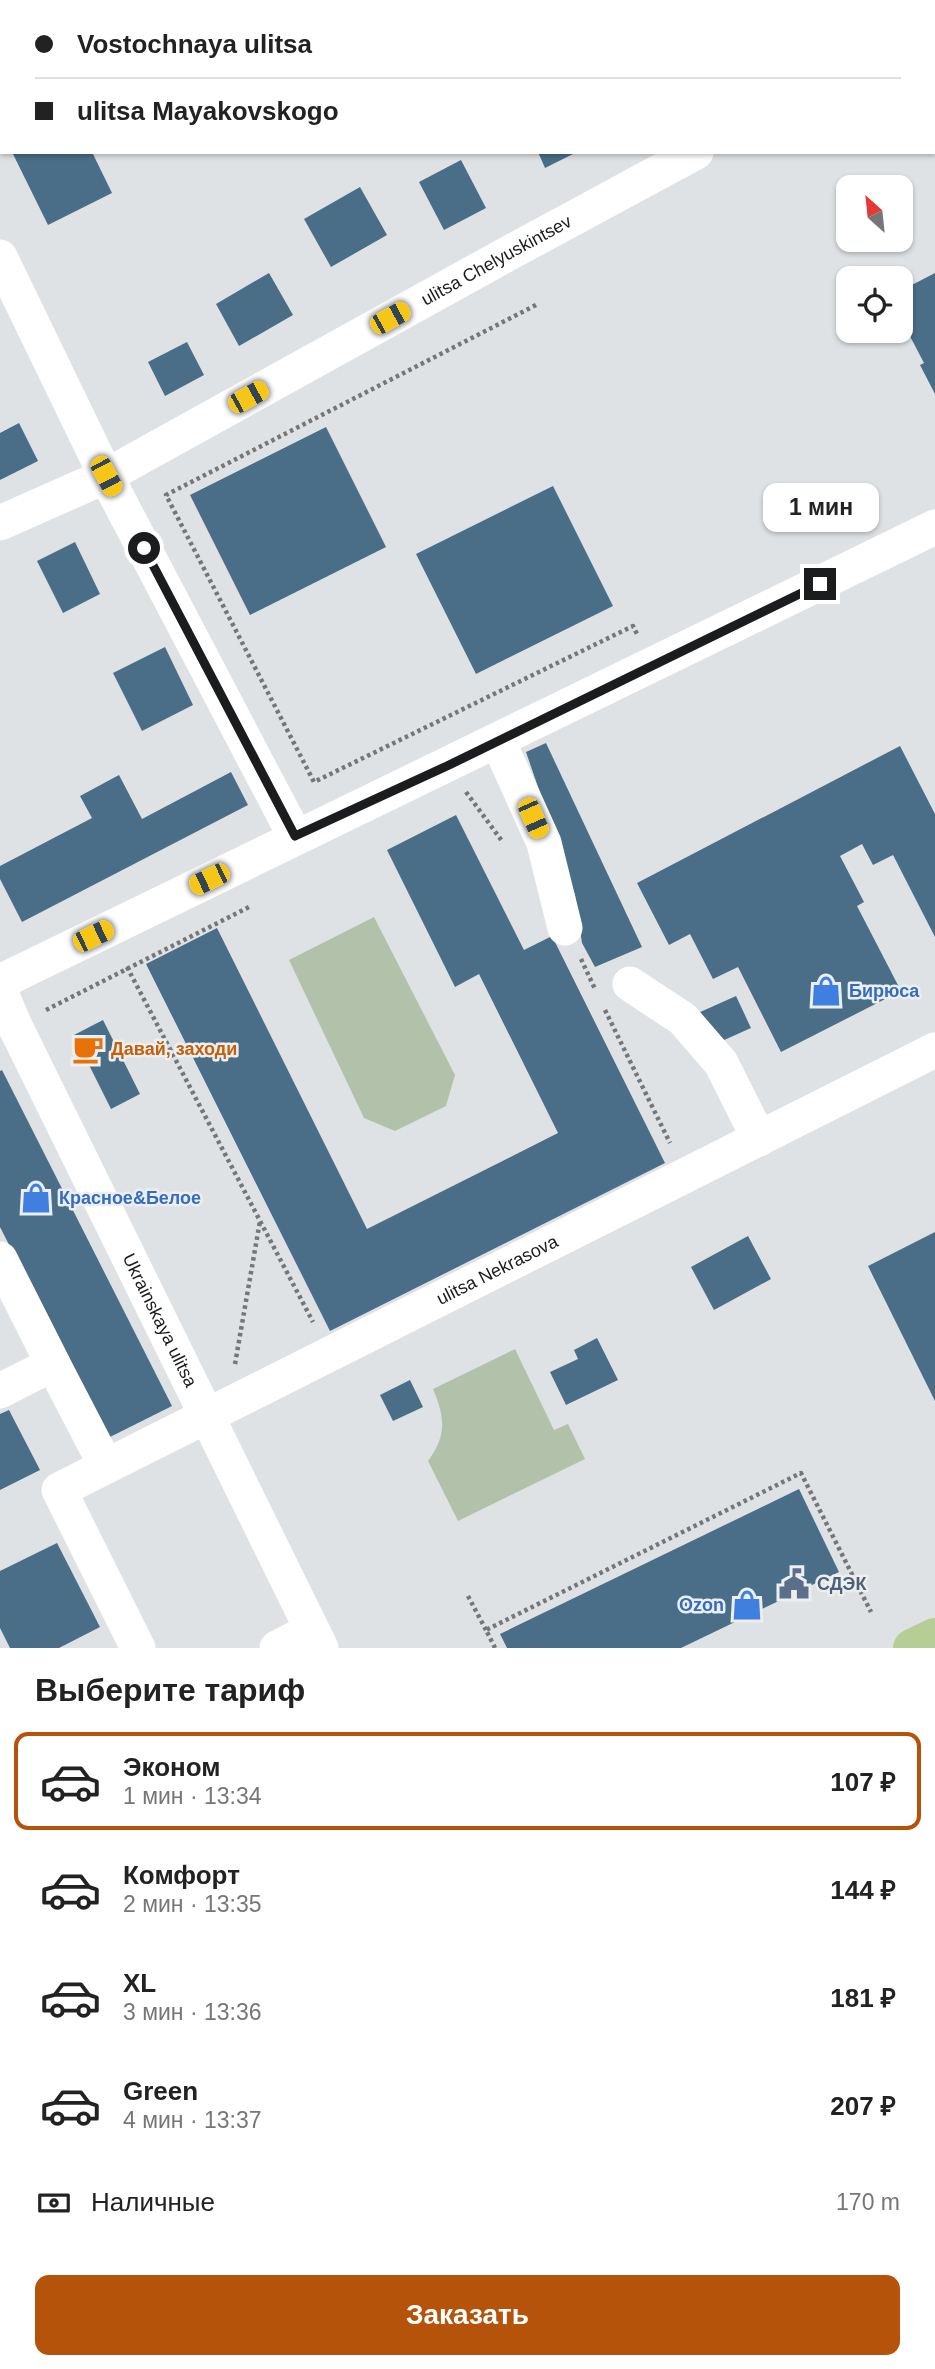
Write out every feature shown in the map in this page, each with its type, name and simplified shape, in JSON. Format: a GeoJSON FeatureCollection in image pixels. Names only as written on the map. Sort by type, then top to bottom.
{"type":"FeatureCollection","features":[{"type":"Feature","properties":{"kind":"main road"},"geometry":{"type":"LineString","coordinates":[[912,1648],[935,1637]]}},
{"type":"Feature","properties":{"kind":"street","name":"ulitsa Chelyuskintsev"},"geometry":{"type":"LineString","coordinates":[[0,523],[106,476],[683,155]]}},
{"type":"Feature","properties":{"kind":"street"},"geometry":{"type":"LineString","coordinates":[[0,257],[106,476],[295,836]]}},
{"type":"Feature","properties":{"kind":"street"},"geometry":{"type":"LineString","coordinates":[[0,982],[295,836],[447,766],[935,527]]}},
{"type":"Feature","properties":{"kind":"street"},"geometry":{"type":"LineString","coordinates":[[498,741],[544,843],[565,928]]}},
{"type":"Feature","properties":{"kind":"street","name":"Ukrainskaya ulitsa"},"geometry":{"type":"LineString","coordinates":[[0,991],[15,1026],[217,1411],[317,1639]]}},
{"type":"Feature","properties":{"kind":"street"},"geometry":{"type":"LineString","coordinates":[[615,993],[683,1019],[721,1063],[759,1139]]}},
{"type":"Feature","properties":{"kind":"street","name":"ulitsa Nekrasova"},"geometry":{"type":"LineString","coordinates":[[138,1648],[59,1490],[935,1050]]}},
{"type":"Feature","properties":{"kind":"street"},"geometry":{"type":"LineString","coordinates":[[0,1259],[106,1466]]}},
{"type":"Feature","properties":{"kind":"street"},"geometry":{"type":"LineString","coordinates":[[0,1391],[53,1364]]}},
{"type":"Feature","properties":{"kind":"street"},"geometry":{"type":"LineString","coordinates":[[277,1648],[317,1639]]}},
{"type":"Feature","properties":{"kind":"path"},"geometry":{"type":"LineString","coordinates":[[536,305],[166,495],[314,782],[633,626],[653,666]]}},
{"type":"Feature","properties":{"kind":"path"},"geometry":{"type":"LineString","coordinates":[[447,766],[502,841]]}},
{"type":"Feature","properties":{"kind":"path"},"geometry":{"type":"LineString","coordinates":[[15,1026],[251,906]]}},
{"type":"Feature","properties":{"kind":"path"},"geometry":{"type":"LineString","coordinates":[[565,928],[596,990]]}},
{"type":"Feature","properties":{"kind":"path"},"geometry":{"type":"LineString","coordinates":[[127,967],[330,1354]]}},
{"type":"Feature","properties":{"kind":"path"},"geometry":{"type":"LineString","coordinates":[[615,993],[686,1175]]}},
{"type":"Feature","properties":{"kind":"path"},"geometry":{"type":"LineString","coordinates":[[217,1411],[260,1220]]}},
{"type":"Feature","properties":{"kind":"path"},"geometry":{"type":"LineString","coordinates":[[486,1630],[802,1473],[871,1612]]}},
{"type":"Feature","properties":{"kind":"path"},"geometry":{"type":"LineString","coordinates":[[468,1595],[495,1648]]}},
{"type":"Feature","properties":{"kind":"green space"},"geometry":{"type":"Polygon","coordinates":[[[374,917],[455,1075],[446,1106],[395,1131],[364,1118],[289,960],[374,917]]]}},
{"type":"Feature","properties":{"kind":"green space"},"geometry":{"type":"Polygon","coordinates":[[[515,1349],[554,1430],[568,1424],[585,1459],[458,1521],[428,1461],[438,1443],[442,1426],[433,1389],[515,1349]]]}},
{"type":"Feature","properties":{"kind":"building"},"geometry":{"type":"Polygon","coordinates":[[[13,154],[93,154],[112,193],[48,225],[13,154]]]}},
{"type":"Feature","properties":{"kind":"building"},"geometry":{"type":"Polygon","coordinates":[[[539,154],[573,154],[545,168],[539,154]]]}},
{"type":"Feature","properties":{"kind":"building"},"geometry":{"type":"Polygon","coordinates":[[[461,160],[486,208],[444,230],[419,182],[461,160]]]}},
{"type":"Feature","properties":{"kind":"building"},"geometry":{"type":"Polygon","coordinates":[[[360,187],[387,235],[331,267],[304,219],[360,187]]]}},
{"type":"Feature","properties":{"kind":"building"},"geometry":{"type":"Polygon","coordinates":[[[269,273],[293,315],[239,346],[216,304],[269,273]]]}},
{"type":"Feature","properties":{"kind":"building"},"geometry":{"type":"Polygon","coordinates":[[[935,273],[935,394],[920,365],[924,363],[913,342],[913,284],[935,273]]]}},
{"type":"Feature","properties":{"kind":"building"},"geometry":{"type":"Polygon","coordinates":[[[187,342],[204,375],[165,396],[148,362],[187,342]]]}},
{"type":"Feature","properties":{"kind":"building"},"geometry":{"type":"Polygon","coordinates":[[[19,423],[38,461],[0,480],[0,433],[19,423]]]}},
{"type":"Feature","properties":{"kind":"building"},"geometry":{"type":"Polygon","coordinates":[[[326,427],[386,547],[250,615],[190,495],[326,427]]]}},
{"type":"Feature","properties":{"kind":"building"},"geometry":{"type":"Polygon","coordinates":[[[553,486],[613,606],[476,674],[416,554],[553,486]]]}},
{"type":"Feature","properties":{"kind":"building"},"geometry":{"type":"Polygon","coordinates":[[[75,542],[100,594],[63,613],[37,561],[75,542]]]}},
{"type":"Feature","properties":{"kind":"building"},"geometry":{"type":"Polygon","coordinates":[[[165,647],[193,705],[142,731],[113,673],[165,647]]]}},
{"type":"Feature","properties":{"kind":"building"},"geometry":{"type":"Polygon","coordinates":[[[546,743],[642,947],[595,967],[582,943],[575,895],[526,752],[546,743]]]}},
{"type":"Feature","properties":{"kind":"building"},"geometry":{"type":"Polygon","coordinates":[[[900,746],[935,814],[935,937],[893,855],[873,865],[862,844],[840,856],[864,902],[857,906],[901,991],[781,1052],[738,967],[713,979],[690,934],[669,945],[637,883],[900,746]]]}},
{"type":"Feature","properties":{"kind":"building"},"geometry":{"type":"Polygon","coordinates":[[[231,772],[248,805],[22,922],[0,879],[0,866],[92,818],[80,796],[119,775],[142,819],[231,772]]]}},
{"type":"Feature","properties":{"kind":"building"},"geometry":{"type":"Polygon","coordinates":[[[456,815],[524,950],[552,936],[665,1163],[330,1331],[146,964],[217,928],[367,1229],[558,1133],[479,974],[455,987],[387,850],[456,815]]]}},
{"type":"Feature","properties":{"kind":"building"},"geometry":{"type":"Polygon","coordinates":[[[736,996],[751,1028],[713,1045],[698,1013],[736,996]]]}},
{"type":"Feature","properties":{"kind":"building"},"geometry":{"type":"Polygon","coordinates":[[[103,1020],[140,1094],[111,1109],[74,1035],[103,1020]]]}},
{"type":"Feature","properties":{"kind":"building"},"geometry":{"type":"Polygon","coordinates":[[[2,1070],[172,1406],[108,1438],[0,1227],[2,1070]]]}},
{"type":"Feature","properties":{"kind":"building"},"geometry":{"type":"Polygon","coordinates":[[[935,1232],[935,1401],[868,1266],[935,1232]]]}},
{"type":"Feature","properties":{"kind":"building"},"geometry":{"type":"Polygon","coordinates":[[[748,1236],[771,1279],[714,1310],[691,1267],[748,1236]]]}},
{"type":"Feature","properties":{"kind":"building"},"geometry":{"type":"Polygon","coordinates":[[[597,1338],[618,1380],[566,1405],[550,1372],[578,1359],[574,1350],[597,1338]]]}},
{"type":"Feature","properties":{"kind":"building"},"geometry":{"type":"Polygon","coordinates":[[[410,1380],[423,1407],[393,1421],[380,1395],[410,1380]]]}},
{"type":"Feature","properties":{"kind":"building"},"geometry":{"type":"Polygon","coordinates":[[[9,1410],[40,1470],[0,1490],[0,1414],[9,1410]]]}},
{"type":"Feature","properties":{"kind":"building"},"geometry":{"type":"Polygon","coordinates":[[[799,1489],[839,1572],[681,1648],[507,1648],[500,1634],[799,1489]]]}},
{"type":"Feature","properties":{"kind":"building"},"geometry":{"type":"Polygon","coordinates":[[[57,1543],[100,1627],[59,1648],[10,1648],[0,1628],[0,1571],[57,1543]]]}},
{"type":"Feature","properties":{"kind":"place","name":"Бирюса"},"geometry":{"type":"Point","coordinates":[826,991]}},
{"type":"Feature","properties":{"kind":"place","name":"Давай, заходи"},"geometry":{"type":"Point","coordinates":[88,1049]}},
{"type":"Feature","properties":{"kind":"place","name":"Красное&Белое"},"geometry":{"type":"Point","coordinates":[36,1198]}},
{"type":"Feature","properties":{"kind":"place","name":"СДЭК"},"geometry":{"type":"Point","coordinates":[794,1584]}},
{"type":"Feature","properties":{"kind":"place","name":"Ozon"},"geometry":{"type":"Point","coordinates":[747,1605]}},
{"type":"Feature","properties":{"kind":"route"},"geometry":{"type":"LineString","coordinates":[[144,548],[295,836],[447,766],[820,584]]}}]}
